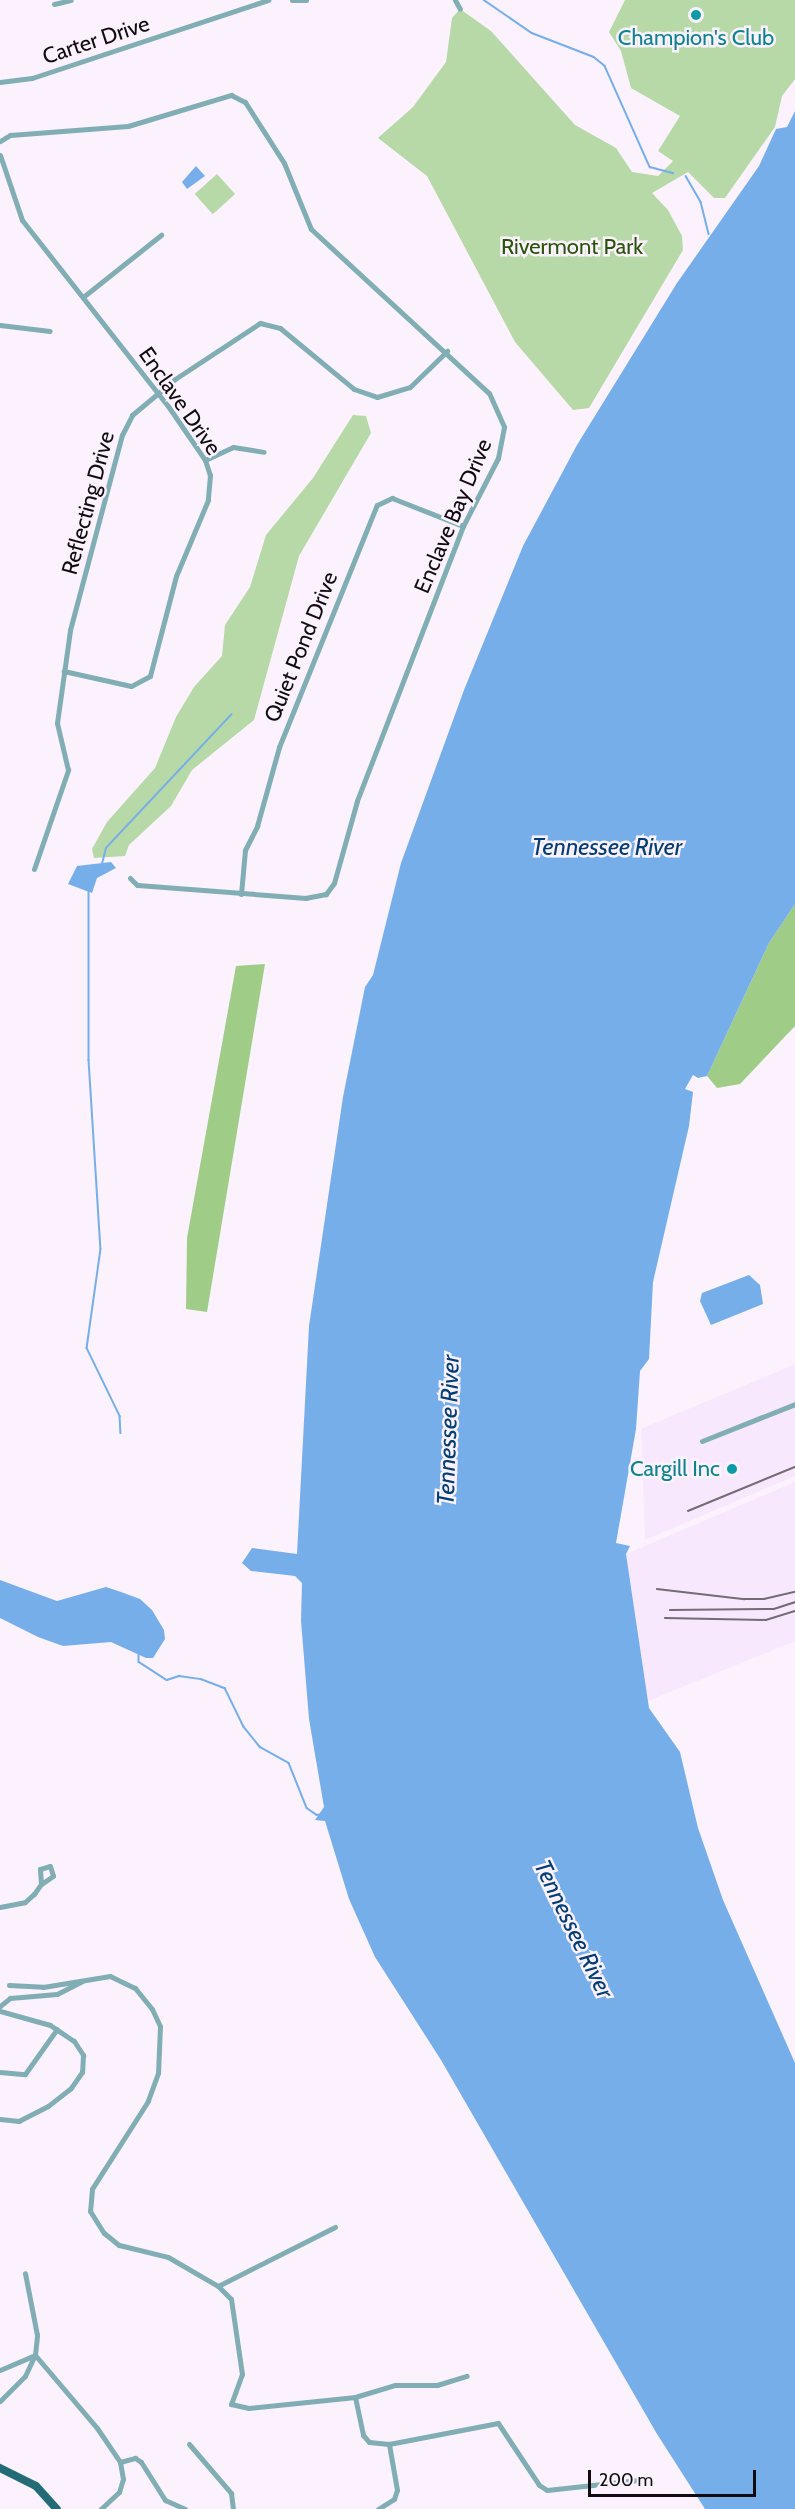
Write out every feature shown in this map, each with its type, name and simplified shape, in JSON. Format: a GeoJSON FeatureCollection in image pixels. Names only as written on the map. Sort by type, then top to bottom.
{"type":"FeatureCollection","features":[{"type":"Feature","properties":{"kind":"main road"},"geometry":{"type":"LineString","coordinates":[[0,2468],[36,2486],[57,2509]]}},
{"type":"Feature","properties":{"kind":"street"},"geometry":{"type":"LineString","coordinates":[[54,4],[71,0]]}},
{"type":"Feature","properties":{"kind":"street","name":"Carter Drive"},"geometry":{"type":"LineString","coordinates":[[0,82],[32,78],[268,0]]}},
{"type":"Feature","properties":{"kind":"street"},"geometry":{"type":"LineString","coordinates":[[292,0],[306,0]]}},
{"type":"Feature","properties":{"kind":"street"},"geometry":{"type":"LineString","coordinates":[[455,0],[460,9]]}},
{"type":"Feature","properties":{"kind":"street","name":"Enclave Bay Drive"},"geometry":{"type":"LineString","coordinates":[[0,141],[10,135],[128,126],[231,95],[245,102],[284,163],[311,229],[447,351],[489,393],[504,427],[498,458],[463,526],[357,801],[334,883],[319,898],[137,885],[130,879]]}},
{"type":"Feature","properties":{"kind":"street","name":"Enclave Drive"},"geometry":{"type":"LineString","coordinates":[[0,155],[22,220],[157,392],[205,460],[210,475],[208,500],[183,555],[150,676],[131,686],[64,670]]}},
{"type":"Feature","properties":{"kind":"street"},"geometry":{"type":"LineString","coordinates":[[83,297],[160,235]]}},
{"type":"Feature","properties":{"kind":"street","name":"Reflecting Drive"},"geometry":{"type":"LineString","coordinates":[[33,869],[68,770],[57,723],[70,630],[122,435],[132,415],[157,392],[260,323],[280,328],[354,389],[377,397],[410,387],[447,351]]}},
{"type":"Feature","properties":{"kind":"street"},"geometry":{"type":"LineString","coordinates":[[0,325],[50,331]]}},
{"type":"Feature","properties":{"kind":"street"},"geometry":{"type":"LineString","coordinates":[[205,460],[233,447],[264,452]]}},
{"type":"Feature","properties":{"kind":"street","name":"Quiet Pond Drive"},"geometry":{"type":"LineString","coordinates":[[241,894],[245,850],[257,826],[279,747],[377,505],[392,498],[463,526]]}},
{"type":"Feature","properties":{"kind":"street"},"geometry":{"type":"LineString","coordinates":[[702,1442],[795,1404]]}},
{"type":"Feature","properties":{"kind":"street"},"geometry":{"type":"LineString","coordinates":[[0,1907],[25,1902],[41,1884]]}},
{"type":"Feature","properties":{"kind":"street"},"geometry":{"type":"LineString","coordinates":[[9,1985],[43,1987],[110,1976],[127,1983],[143,1996],[160,2026],[158,2073],[148,2102],[92,2189],[92,2219],[119,2245],[168,2257],[218,2286],[234,2307],[242,2374],[231,2404],[249,2408],[355,2397],[395,2385],[437,2385],[467,2376]]}},
{"type":"Feature","properties":{"kind":"street"},"geometry":{"type":"LineString","coordinates":[[0,2006],[10,1998],[57,1994],[84,1979]]}},
{"type":"Feature","properties":{"kind":"street"},"geometry":{"type":"LineString","coordinates":[[0,2011],[57,2029],[74,2041],[83,2055],[82,2072],[71,2088],[48,2106],[19,2121],[0,2119]]}},
{"type":"Feature","properties":{"kind":"street"},"geometry":{"type":"LineString","coordinates":[[0,2072],[25,2074],[57,2029]]}},
{"type":"Feature","properties":{"kind":"street"},"geometry":{"type":"LineString","coordinates":[[218,2286],[335,2227]]}},
{"type":"Feature","properties":{"kind":"street"},"geometry":{"type":"LineString","coordinates":[[0,2401],[25,2376],[35,2355],[37,2335],[25,2273]]}},
{"type":"Feature","properties":{"kind":"street"},"geometry":{"type":"LineString","coordinates":[[0,2370],[35,2355]]}},
{"type":"Feature","properties":{"kind":"street"},"geometry":{"type":"LineString","coordinates":[[35,2355],[86,2412],[120,2462],[123,2484],[101,2509]]}},
{"type":"Feature","properties":{"kind":"street"},"geometry":{"type":"LineString","coordinates":[[355,2397],[365,2441],[389,2444],[498,2423],[539,2485],[547,2490],[638,2480]]}},
{"type":"Feature","properties":{"kind":"street"},"geometry":{"type":"LineString","coordinates":[[189,2444],[231,2493],[233,2509]]}},
{"type":"Feature","properties":{"kind":"street"},"geometry":{"type":"LineString","coordinates":[[378,2509],[394,2499],[397,2490],[389,2444]]}},
{"type":"Feature","properties":{"kind":"street"},"geometry":{"type":"LineString","coordinates":[[120,2462],[135,2458],[141,2462],[165,2500],[185,2509]]}},
{"type":"Feature","properties":{"kind":"shaded area"},"geometry":{"type":"Polygon","coordinates":[[[795,1364],[795,1476],[645,1540],[641,1429],[795,1364]]]}},
{"type":"Feature","properties":{"kind":"shaded area"},"geometry":{"type":"Polygon","coordinates":[[[795,1482],[795,1641],[648,1701],[626,1554],[795,1482]]]}},
{"type":"Feature","properties":{"kind":"green space","name":"Rivermont Park"},"geometry":{"type":"Polygon","coordinates":[[[625,0],[795,0],[795,79],[782,96],[775,127],[725,198],[714,198],[688,172],[652,193],[668,210],[682,236],[683,250],[589,408],[573,410],[515,342],[427,176],[378,138],[413,107],[446,62],[452,18],[460,9],[491,31],[575,125],[616,148],[632,172],[658,176],[673,161],[658,151],[680,116],[631,88],[621,51],[609,32],[625,0]]]}},
{"type":"Feature","properties":{"kind":"green space"},"geometry":{"type":"Polygon","coordinates":[[[217,174],[235,194],[213,214],[195,194],[217,174]]]}},
{"type":"Feature","properties":{"kind":"green space"},"geometry":{"type":"Polygon","coordinates":[[[353,415],[366,416],[371,433],[299,556],[254,720],[192,770],[171,806],[129,845],[125,856],[94,858],[92,849],[107,822],[155,768],[176,717],[194,687],[222,656],[225,625],[250,587],[266,535],[313,478],[353,415]]]}},
{"type":"Feature","properties":{"kind":"green space"},"geometry":{"type":"Polygon","coordinates":[[[795,904],[795,1026],[740,1084],[717,1088],[707,1076],[769,943],[795,904]]]}},
{"type":"Feature","properties":{"kind":"green space"},"geometry":{"type":"Polygon","coordinates":[[[265,964],[207,1312],[186,1309],[187,1238],[236,966],[265,964]]]}},
{"type":"Feature","properties":{"kind":"water","name":"Tennessee River"},"geometry":{"type":"Polygon","coordinates":[[[795,111],[795,904],[769,943],[707,1076],[698,1078],[693,1075],[685,1089],[693,1092],[689,1126],[653,1282],[649,1359],[640,1371],[636,1429],[616,1543],[630,1546],[626,1554],[649,1708],[680,1752],[698,1828],[723,1900],[795,2063],[795,2509],[705,2509],[657,2434],[441,2060],[375,1957],[349,1899],[325,1821],[315,1820],[324,1807],[309,1719],[301,1621],[302,1583],[295,1576],[251,1571],[242,1563],[252,1548],[297,1554],[309,1326],[343,1097],[365,987],[373,975],[401,863],[464,690],[523,546],[577,445],[677,283],[759,166],[776,129],[787,127],[795,111]]]}},
{"type":"Feature","properties":{"kind":"water"},"geometry":{"type":"Polygon","coordinates":[[[196,166],[205,176],[187,189],[182,182],[196,166]]]}},
{"type":"Feature","properties":{"kind":"water"},"geometry":{"type":"Polygon","coordinates":[[[111,862],[116,868],[97,878],[92,893],[68,884],[77,866],[111,862]]]}},
{"type":"Feature","properties":{"kind":"water"},"geometry":{"type":"Polygon","coordinates":[[[749,1275],[760,1285],[763,1304],[711,1325],[700,1301],[702,1293],[749,1275]]]}},
{"type":"Feature","properties":{"kind":"water"},"geometry":{"type":"Polygon","coordinates":[[[0,1580],[57,1601],[106,1587],[121,1592],[140,1599],[152,1610],[164,1630],[165,1639],[153,1658],[146,1658],[111,1642],[63,1646],[38,1637],[0,1618],[0,1580]]]}},
{"type":"Feature","properties":{"kind":"waterway"},"geometry":{"type":"LineString","coordinates":[[484,0],[532,33],[594,57],[605,66],[650,167],[673,173]]}},
{"type":"Feature","properties":{"kind":"waterway"},"geometry":{"type":"LineString","coordinates":[[686,176],[701,202],[709,234]]}},
{"type":"Feature","properties":{"kind":"waterway"},"geometry":{"type":"LineString","coordinates":[[102,864],[106,848],[231,715]]}},
{"type":"Feature","properties":{"kind":"waterway"},"geometry":{"type":"LineString","coordinates":[[89,892],[89,1060],[101,1249],[87,1348],[120,1416],[121,1433]]}},
{"type":"Feature","properties":{"kind":"waterway"},"geometry":{"type":"LineString","coordinates":[[139,1653],[139,1662],[167,1680],[179,1676],[201,1679],[225,1688],[244,1727],[260,1747],[289,1763],[307,1808],[317,1815],[323,1814]]}},
{"type":"Feature","properties":{"kind":"railway"},"geometry":{"type":"LineString","coordinates":[[688,1511],[795,1467]]}},
{"type":"Feature","properties":{"kind":"railway"},"geometry":{"type":"LineString","coordinates":[[657,1589],[744,1599],[764,1599],[795,1592]]}},
{"type":"Feature","properties":{"kind":"railway"},"geometry":{"type":"LineString","coordinates":[[670,1610],[774,1609],[795,1602]]}},
{"type":"Feature","properties":{"kind":"railway"},"geometry":{"type":"LineString","coordinates":[[665,1618],[766,1620],[795,1611]]}},
{"type":"Feature","properties":{"kind":"place","name":"Champion's Club"},"geometry":{"type":"Point","coordinates":[696,15]}},
{"type":"Feature","properties":{"kind":"place","name":"Cargill Inc"},"geometry":{"type":"Point","coordinates":[732,1469]}}]}
